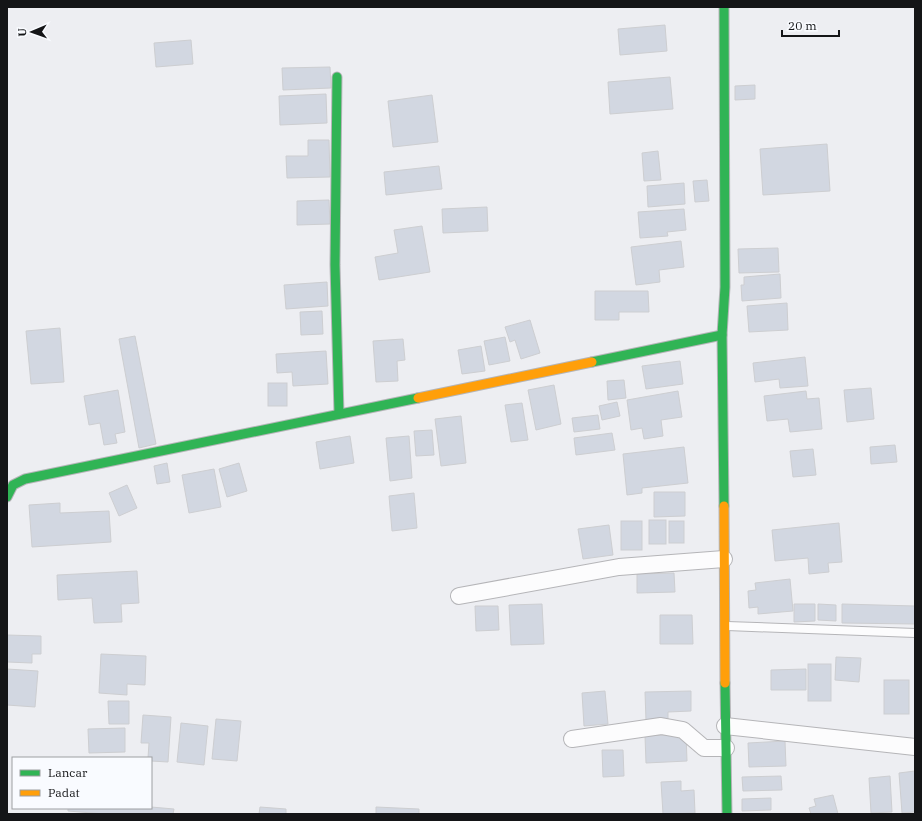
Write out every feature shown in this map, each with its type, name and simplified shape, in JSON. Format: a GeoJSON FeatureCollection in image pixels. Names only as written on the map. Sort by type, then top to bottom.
{"type":"FeatureCollection","features":[{"type":"Feature","properties":{"kind":"street"},"geometry":{"type":"LineString","coordinates":[[724,7],[725,287],[722,335],[726,626],[726,814]]}},
{"type":"Feature","properties":{"kind":"street"},"geometry":{"type":"LineString","coordinates":[[337,77],[335,265],[339,414]]}},
{"type":"Feature","properties":{"kind":"street"},"geometry":{"type":"LineString","coordinates":[[7,497],[11,487],[16,481],[722,335]]}},
{"type":"Feature","properties":{"kind":"street"},"geometry":{"type":"LineString","coordinates":[[459,596],[619,567],[724,559]]}},
{"type":"Feature","properties":{"kind":"street"},"geometry":{"type":"LineString","coordinates":[[572,739],[661,726],[683,730],[704,748],[726,748]]}},
{"type":"Feature","properties":{"kind":"street"},"geometry":{"type":"LineString","coordinates":[[725,726],[915,747]]}},
{"type":"Feature","properties":{"kind":"lane"},"geometry":{"type":"LineString","coordinates":[[726,626],[915,633]]}},
{"type":"Feature","properties":{"kind":"building"},"geometry":{"type":"Polygon","coordinates":[[[665,25],[667,51],[620,55],[618,29],[665,25]]]}},
{"type":"Feature","properties":{"kind":"building"},"geometry":{"type":"Polygon","coordinates":[[[191,40],[193,64],[156,67],[154,43],[191,40]]]}},
{"type":"Feature","properties":{"kind":"building"},"geometry":{"type":"Polygon","coordinates":[[[330,67],[331,88],[283,90],[282,68],[330,67]]]}},
{"type":"Feature","properties":{"kind":"building"},"geometry":{"type":"Polygon","coordinates":[[[670,77],[673,109],[610,114],[608,82],[670,77]]]}},
{"type":"Feature","properties":{"kind":"building"},"geometry":{"type":"Polygon","coordinates":[[[755,85],[755,99],[735,100],[735,86],[755,85]]]}},
{"type":"Feature","properties":{"kind":"building"},"geometry":{"type":"Polygon","coordinates":[[[326,94],[327,123],[280,125],[279,96],[326,94]]]}},
{"type":"Feature","properties":{"kind":"building"},"geometry":{"type":"Polygon","coordinates":[[[432,95],[438,142],[393,147],[388,101],[432,95]]]}},
{"type":"Feature","properties":{"kind":"building"},"geometry":{"type":"Polygon","coordinates":[[[308,140],[329,140],[330,177],[287,178],[286,156],[308,156],[308,140]]]}},
{"type":"Feature","properties":{"kind":"building"},"geometry":{"type":"Polygon","coordinates":[[[827,144],[830,191],[763,195],[760,149],[827,144]]]}},
{"type":"Feature","properties":{"kind":"building"},"geometry":{"type":"Polygon","coordinates":[[[658,151],[661,180],[644,181],[642,153],[658,151]]]}},
{"type":"Feature","properties":{"kind":"building"},"geometry":{"type":"Polygon","coordinates":[[[439,166],[442,189],[386,195],[384,172],[439,166]]]}},
{"type":"Feature","properties":{"kind":"building"},"geometry":{"type":"Polygon","coordinates":[[[707,180],[709,201],[695,202],[693,181],[707,180]]]}},
{"type":"Feature","properties":{"kind":"building"},"geometry":{"type":"Polygon","coordinates":[[[684,183],[685,204],[648,207],[647,186],[684,183]]]}},
{"type":"Feature","properties":{"kind":"building"},"geometry":{"type":"Polygon","coordinates":[[[329,200],[330,224],[297,225],[297,201],[329,200]]]}},
{"type":"Feature","properties":{"kind":"building"},"geometry":{"type":"Polygon","coordinates":[[[487,207],[488,231],[443,233],[442,209],[487,207]]]}},
{"type":"Feature","properties":{"kind":"building"},"geometry":{"type":"Polygon","coordinates":[[[684,209],[686,230],[667,232],[668,236],[640,238],[638,212],[684,209]]]}},
{"type":"Feature","properties":{"kind":"building"},"geometry":{"type":"Polygon","coordinates":[[[422,226],[430,272],[379,280],[375,257],[398,253],[394,230],[422,226]]]}},
{"type":"Feature","properties":{"kind":"building"},"geometry":{"type":"Polygon","coordinates":[[[681,241],[684,267],[659,270],[660,282],[636,285],[631,247],[681,241]]]}},
{"type":"Feature","properties":{"kind":"building"},"geometry":{"type":"Polygon","coordinates":[[[778,248],[779,272],[739,273],[738,249],[778,248]]]}},
{"type":"Feature","properties":{"kind":"building"},"geometry":{"type":"Polygon","coordinates":[[[780,274],[781,298],[742,301],[741,285],[744,285],[744,277],[780,274]]]}},
{"type":"Feature","properties":{"kind":"building"},"geometry":{"type":"Polygon","coordinates":[[[327,282],[328,306],[286,309],[284,285],[327,282]]]}},
{"type":"Feature","properties":{"kind":"building"},"geometry":{"type":"Polygon","coordinates":[[[595,291],[648,291],[649,312],[619,312],[619,320],[595,320],[595,291]]]}},
{"type":"Feature","properties":{"kind":"building"},"geometry":{"type":"Polygon","coordinates":[[[787,303],[788,330],[749,332],[747,306],[787,303]]]}},
{"type":"Feature","properties":{"kind":"building"},"geometry":{"type":"Polygon","coordinates":[[[322,311],[323,334],[301,335],[300,312],[322,311]]]}},
{"type":"Feature","properties":{"kind":"building"},"geometry":{"type":"Polygon","coordinates":[[[530,320],[540,353],[521,359],[515,340],[510,342],[505,327],[530,320]]]}},
{"type":"Feature","properties":{"kind":"building"},"geometry":{"type":"Polygon","coordinates":[[[60,328],[64,382],[31,384],[26,331],[60,328]]]}},
{"type":"Feature","properties":{"kind":"building"},"geometry":{"type":"Polygon","coordinates":[[[135,336],[156,444],[139,448],[119,339],[135,336]]]}},
{"type":"Feature","properties":{"kind":"building"},"geometry":{"type":"Polygon","coordinates":[[[505,337],[510,361],[489,365],[484,341],[505,337]]]}},
{"type":"Feature","properties":{"kind":"building"},"geometry":{"type":"Polygon","coordinates":[[[403,339],[405,360],[397,361],[398,381],[376,382],[373,341],[403,339]]]}},
{"type":"Feature","properties":{"kind":"building"},"geometry":{"type":"Polygon","coordinates":[[[481,346],[485,371],[462,374],[458,350],[481,346]]]}},
{"type":"Feature","properties":{"kind":"building"},"geometry":{"type":"Polygon","coordinates":[[[326,351],[328,384],[293,386],[292,372],[277,373],[276,354],[326,351]]]}},
{"type":"Feature","properties":{"kind":"building"},"geometry":{"type":"Polygon","coordinates":[[[805,357],[808,386],[780,388],[779,379],[755,382],[753,363],[805,357]]]}},
{"type":"Feature","properties":{"kind":"building"},"geometry":{"type":"Polygon","coordinates":[[[680,361],[683,384],[646,389],[642,366],[680,361]]]}},
{"type":"Feature","properties":{"kind":"building"},"geometry":{"type":"Polygon","coordinates":[[[624,380],[626,398],[608,400],[607,381],[624,380]]]}},
{"type":"Feature","properties":{"kind":"building"},"geometry":{"type":"Polygon","coordinates":[[[268,383],[287,383],[287,406],[268,406],[268,383]]]}},
{"type":"Feature","properties":{"kind":"building"},"geometry":{"type":"Polygon","coordinates":[[[554,385],[561,424],[536,430],[528,390],[554,385]]]}},
{"type":"Feature","properties":{"kind":"building"},"geometry":{"type":"Polygon","coordinates":[[[871,388],[874,419],[847,422],[844,390],[871,388]]]}},
{"type":"Feature","properties":{"kind":"building"},"geometry":{"type":"Polygon","coordinates":[[[118,390],[125,432],[115,434],[117,443],[104,445],[100,423],[89,425],[84,396],[118,390]]]}},
{"type":"Feature","properties":{"kind":"building"},"geometry":{"type":"Polygon","coordinates":[[[678,391],[682,417],[661,420],[663,436],[644,439],[642,428],[631,430],[627,400],[678,391]]]}},
{"type":"Feature","properties":{"kind":"building"},"geometry":{"type":"Polygon","coordinates":[[[806,391],[807,399],[819,398],[822,429],[790,432],[788,419],[767,421],[764,396],[806,391]]]}},
{"type":"Feature","properties":{"kind":"building"},"geometry":{"type":"Polygon","coordinates":[[[617,402],[620,416],[602,420],[599,406],[617,402]]]}},
{"type":"Feature","properties":{"kind":"building"},"geometry":{"type":"Polygon","coordinates":[[[522,403],[528,440],[511,442],[505,405],[522,403]]]}},
{"type":"Feature","properties":{"kind":"building"},"geometry":{"type":"Polygon","coordinates":[[[598,415],[600,429],[574,432],[572,418],[598,415]]]}},
{"type":"Feature","properties":{"kind":"building"},"geometry":{"type":"Polygon","coordinates":[[[461,416],[466,463],[441,466],[435,419],[461,416]]]}},
{"type":"Feature","properties":{"kind":"building"},"geometry":{"type":"Polygon","coordinates":[[[432,430],[434,455],[416,456],[414,431],[432,430]]]}},
{"type":"Feature","properties":{"kind":"building"},"geometry":{"type":"Polygon","coordinates":[[[612,433],[615,450],[576,455],[574,438],[612,433]]]}},
{"type":"Feature","properties":{"kind":"building"},"geometry":{"type":"Polygon","coordinates":[[[350,436],[354,463],[320,469],[316,442],[350,436]]]}},
{"type":"Feature","properties":{"kind":"building"},"geometry":{"type":"Polygon","coordinates":[[[409,436],[412,478],[390,481],[386,438],[409,436]]]}},
{"type":"Feature","properties":{"kind":"building"},"geometry":{"type":"Polygon","coordinates":[[[895,445],[897,462],[871,464],[870,447],[895,445]]]}},
{"type":"Feature","properties":{"kind":"building"},"geometry":{"type":"Polygon","coordinates":[[[684,447],[688,483],[642,488],[642,493],[627,495],[623,454],[684,447]]]}},
{"type":"Feature","properties":{"kind":"building"},"geometry":{"type":"Polygon","coordinates":[[[813,449],[816,475],[793,477],[790,451],[813,449]]]}},
{"type":"Feature","properties":{"kind":"building"},"geometry":{"type":"Polygon","coordinates":[[[167,463],[170,482],[157,484],[154,466],[167,463]]]}},
{"type":"Feature","properties":{"kind":"building"},"geometry":{"type":"Polygon","coordinates":[[[239,463],[247,491],[227,497],[219,469],[239,463]]]}},
{"type":"Feature","properties":{"kind":"building"},"geometry":{"type":"Polygon","coordinates":[[[214,469],[221,507],[189,513],[182,475],[214,469]]]}},
{"type":"Feature","properties":{"kind":"building"},"geometry":{"type":"Polygon","coordinates":[[[127,485],[137,508],[119,516],[109,493],[127,485]]]}},
{"type":"Feature","properties":{"kind":"building"},"geometry":{"type":"Polygon","coordinates":[[[654,492],[685,492],[685,516],[654,517],[654,492]]]}},
{"type":"Feature","properties":{"kind":"building"},"geometry":{"type":"Polygon","coordinates":[[[414,493],[417,528],[392,531],[389,496],[414,493]]]}},
{"type":"Feature","properties":{"kind":"building"},"geometry":{"type":"Polygon","coordinates":[[[60,503],[60,513],[109,511],[111,542],[32,547],[29,505],[60,503]]]}},
{"type":"Feature","properties":{"kind":"building"},"geometry":{"type":"Polygon","coordinates":[[[649,520],[666,520],[666,544],[649,544],[649,520]]]}},
{"type":"Feature","properties":{"kind":"building"},"geometry":{"type":"Polygon","coordinates":[[[621,521],[642,521],[642,550],[621,550],[621,521]]]}},
{"type":"Feature","properties":{"kind":"building"},"geometry":{"type":"Polygon","coordinates":[[[669,521],[684,521],[684,543],[669,543],[669,521]]]}},
{"type":"Feature","properties":{"kind":"building"},"geometry":{"type":"Polygon","coordinates":[[[839,523],[842,562],[828,563],[829,572],[809,574],[808,558],[775,561],[772,530],[839,523]]]}},
{"type":"Feature","properties":{"kind":"building"},"geometry":{"type":"Polygon","coordinates":[[[609,525],[613,555],[583,559],[578,529],[609,525]]]}},
{"type":"Feature","properties":{"kind":"building"},"geometry":{"type":"Polygon","coordinates":[[[137,571],[139,603],[121,604],[122,622],[94,623],[92,598],[58,600],[57,575],[137,571]]]}},
{"type":"Feature","properties":{"kind":"building"},"geometry":{"type":"Polygon","coordinates":[[[674,573],[675,592],[637,593],[637,574],[674,573]]]}},
{"type":"Feature","properties":{"kind":"building"},"geometry":{"type":"Polygon","coordinates":[[[790,579],[793,611],[758,614],[758,607],[749,608],[748,591],[756,590],[755,583],[790,579]]]}},
{"type":"Feature","properties":{"kind":"building"},"geometry":{"type":"Polygon","coordinates":[[[542,604],[544,644],[511,645],[509,605],[542,604]]]}},
{"type":"Feature","properties":{"kind":"building"},"geometry":{"type":"Polygon","coordinates":[[[794,604],[815,604],[815,621],[794,622],[794,604]]]}},
{"type":"Feature","properties":{"kind":"building"},"geometry":{"type":"Polygon","coordinates":[[[818,604],[836,605],[836,621],[818,620],[818,604]]]}},
{"type":"Feature","properties":{"kind":"building"},"geometry":{"type":"Polygon","coordinates":[[[842,604],[915,606],[915,624],[842,623],[842,604]]]}},
{"type":"Feature","properties":{"kind":"building"},"geometry":{"type":"Polygon","coordinates":[[[475,606],[498,606],[499,630],[476,631],[475,606]]]}},
{"type":"Feature","properties":{"kind":"building"},"geometry":{"type":"Polygon","coordinates":[[[660,615],[692,615],[693,644],[660,644],[660,615]]]}},
{"type":"Feature","properties":{"kind":"building"},"geometry":{"type":"Polygon","coordinates":[[[7,635],[41,636],[41,654],[32,654],[32,663],[7,662],[7,635]]]}},
{"type":"Feature","properties":{"kind":"building"},"geometry":{"type":"Polygon","coordinates":[[[101,654],[146,656],[145,685],[127,684],[127,695],[99,693],[101,654]]]}},
{"type":"Feature","properties":{"kind":"building"},"geometry":{"type":"Polygon","coordinates":[[[836,657],[861,658],[859,682],[835,680],[836,657]]]}},
{"type":"Feature","properties":{"kind":"building"},"geometry":{"type":"Polygon","coordinates":[[[808,664],[831,664],[831,701],[808,701],[808,664]]]}},
{"type":"Feature","properties":{"kind":"building"},"geometry":{"type":"Polygon","coordinates":[[[7,669],[38,671],[35,707],[7,705],[7,669]]]}},
{"type":"Feature","properties":{"kind":"building"},"geometry":{"type":"Polygon","coordinates":[[[806,669],[806,690],[771,690],[771,670],[806,669]]]}},
{"type":"Feature","properties":{"kind":"building"},"geometry":{"type":"Polygon","coordinates":[[[884,680],[909,680],[909,714],[884,714],[884,680]]]}},
{"type":"Feature","properties":{"kind":"building"},"geometry":{"type":"Polygon","coordinates":[[[605,691],[608,724],[584,726],[582,693],[605,691]]]}},
{"type":"Feature","properties":{"kind":"building"},"geometry":{"type":"Polygon","coordinates":[[[691,691],[691,711],[668,712],[668,720],[646,721],[645,692],[691,691]]]}},
{"type":"Feature","properties":{"kind":"building"},"geometry":{"type":"Polygon","coordinates":[[[108,701],[129,701],[129,724],[109,724],[108,701]]]}},
{"type":"Feature","properties":{"kind":"building"},"geometry":{"type":"Polygon","coordinates":[[[143,715],[171,717],[168,762],[152,761],[152,757],[148,757],[149,743],[141,743],[143,715]]]}},
{"type":"Feature","properties":{"kind":"building"},"geometry":{"type":"Polygon","coordinates":[[[216,719],[241,721],[237,761],[212,759],[216,719]]]}},
{"type":"Feature","properties":{"kind":"building"},"geometry":{"type":"Polygon","coordinates":[[[181,723],[208,726],[204,765],[177,762],[181,723]]]}},
{"type":"Feature","properties":{"kind":"building"},"geometry":{"type":"Polygon","coordinates":[[[125,728],[125,752],[89,753],[88,729],[125,728]]]}},
{"type":"Feature","properties":{"kind":"building"},"geometry":{"type":"Polygon","coordinates":[[[686,734],[687,761],[646,763],[645,736],[686,734]]]}},
{"type":"Feature","properties":{"kind":"building"},"geometry":{"type":"Polygon","coordinates":[[[785,741],[786,766],[749,767],[748,743],[785,741]]]}},
{"type":"Feature","properties":{"kind":"building"},"geometry":{"type":"Polygon","coordinates":[[[602,750],[623,750],[624,776],[603,777],[602,750]]]}},
{"type":"Feature","properties":{"kind":"building"},"geometry":{"type":"Polygon","coordinates":[[[915,771],[915,812],[902,813],[899,773],[915,771]]]}},
{"type":"Feature","properties":{"kind":"building"},"geometry":{"type":"Polygon","coordinates":[[[781,776],[782,790],[743,791],[742,777],[781,776]]]}},
{"type":"Feature","properties":{"kind":"building"},"geometry":{"type":"Polygon","coordinates":[[[890,776],[892,812],[871,813],[869,778],[890,776]]]}},
{"type":"Feature","properties":{"kind":"building"},"geometry":{"type":"Polygon","coordinates":[[[681,781],[681,791],[694,790],[695,813],[663,814],[661,782],[681,781]]]}},
{"type":"Feature","properties":{"kind":"building"},"geometry":{"type":"Polygon","coordinates":[[[833,795],[838,814],[811,814],[809,808],[816,806],[814,799],[833,795]]]}},
{"type":"Feature","properties":{"kind":"building"},"geometry":{"type":"Polygon","coordinates":[[[771,798],[771,810],[742,811],[742,799],[771,798]]]}},
{"type":"Feature","properties":{"kind":"building"},"geometry":{"type":"Polygon","coordinates":[[[152,807],[174,809],[173,814],[104,814],[68,811],[68,809],[152,809],[152,807]]]}},
{"type":"Feature","properties":{"kind":"building"},"geometry":{"type":"Polygon","coordinates":[[[260,807],[286,809],[286,814],[259,814],[260,807]]]}},
{"type":"Feature","properties":{"kind":"building"},"geometry":{"type":"Polygon","coordinates":[[[376,807],[419,809],[419,814],[376,814],[376,807]]]}},
{"type":"Feature","properties":{"kind":"traffic: fast"},"geometry":{"type":"LineString","coordinates":[[724,7],[725,287],[722,335],[724,506]]}},
{"type":"Feature","properties":{"kind":"traffic: fast"},"geometry":{"type":"LineString","coordinates":[[337,77],[335,265],[339,414]]}},
{"type":"Feature","properties":{"kind":"traffic: fast"},"geometry":{"type":"LineString","coordinates":[[592,362],[722,335]]}},
{"type":"Feature","properties":{"kind":"traffic: fast"},"geometry":{"type":"LineString","coordinates":[[7,497],[13,485],[25,479],[418,398]]}},
{"type":"Feature","properties":{"kind":"traffic: fast"},"geometry":{"type":"LineString","coordinates":[[725,683],[727,814]]}},
{"type":"Feature","properties":{"kind":"traffic: slow"},"geometry":{"type":"LineString","coordinates":[[418,398],[592,362]]}},
{"type":"Feature","properties":{"kind":"traffic: slow"},"geometry":{"type":"LineString","coordinates":[[724,506],[725,683]]}}]}
